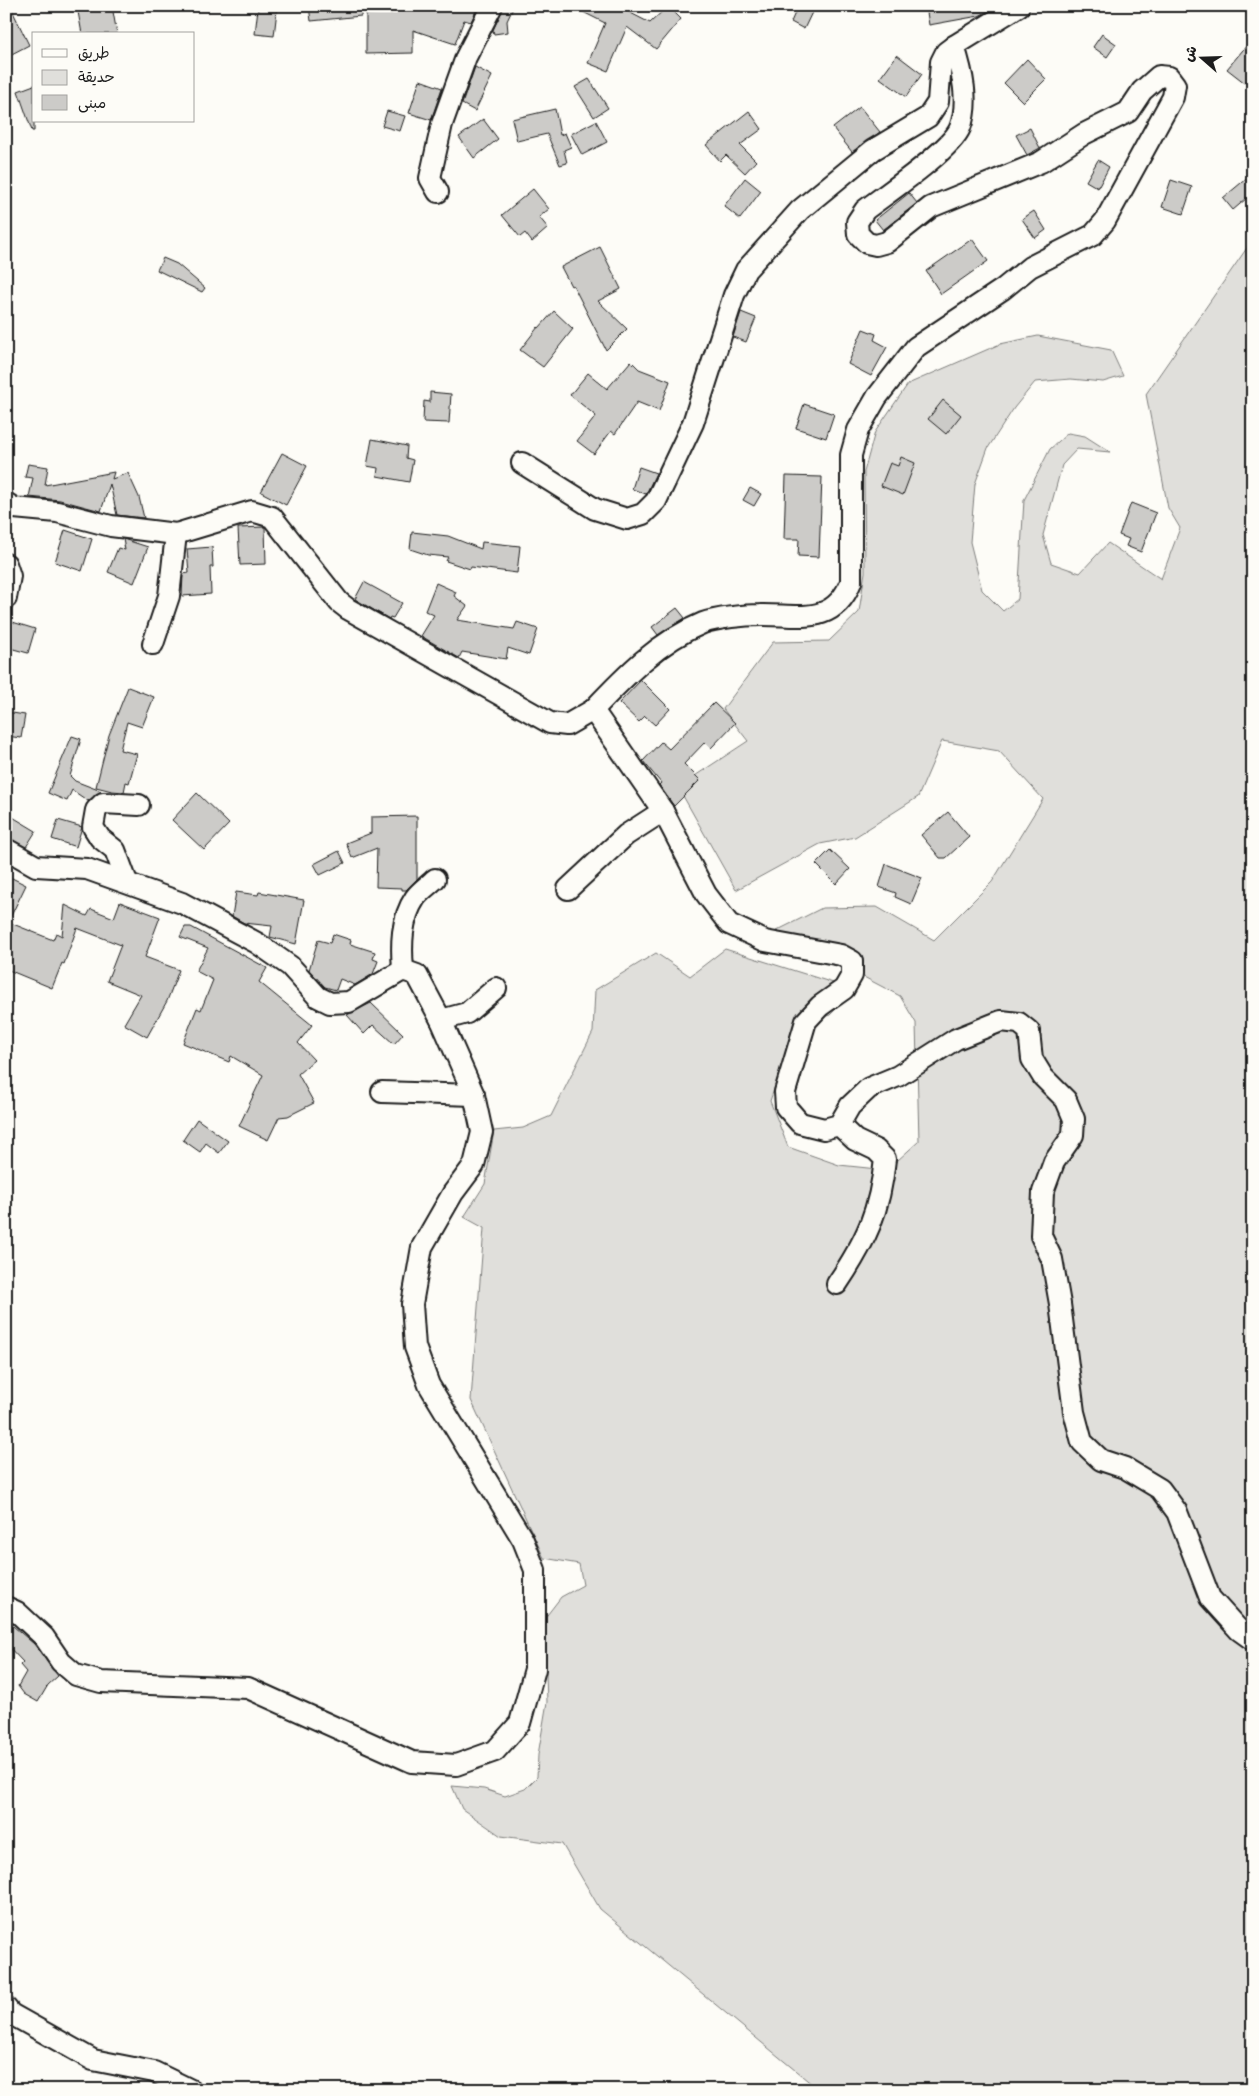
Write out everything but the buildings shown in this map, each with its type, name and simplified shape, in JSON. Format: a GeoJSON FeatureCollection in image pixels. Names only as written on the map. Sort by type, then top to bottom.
{"type":"FeatureCollection","features":[{"type":"Feature","properties":{"kind":"street"},"geometry":{"type":"LineString","coordinates":[[438,192],[430,178],[442,124],[466,58],[492,6]]}},
{"type":"Feature","properties":{"kind":"street"},"geometry":{"type":"LineString","coordinates":[[522,463],[595,509],[627,519],[643,514],[656,501],[693,423],[734,295],[746,270],[800,210],[873,150],[928,117],[938,102],[941,62],[946,52],[1019,6]]}},
{"type":"Feature","properties":{"kind":"street"},"geometry":{"type":"LineString","coordinates":[[6,503],[14,508],[57,512],[111,526],[176,534],[252,511],[272,517],[339,602],[348,609],[550,724],[567,725],[593,710],[622,679],[664,643],[704,623],[759,615],[802,618],[826,612],[846,596],[851,582],[851,455],[858,430],[877,398],[916,347],[1003,289],[1030,267],[1093,235],[1105,221],[1173,97],[1175,85],[1169,77],[1159,76],[1142,91],[1128,112],[1084,134],[1041,162],[931,207],[887,242],[876,245],[866,243],[858,234],[857,222],[865,210],[943,149],[960,129],[965,103],[960,67],[954,46]]}},
{"type":"Feature","properties":{"kind":"street"},"geometry":{"type":"LineString","coordinates":[[153,644],[168,596],[176,534]]}},
{"type":"Feature","properties":{"kind":"street"},"geometry":{"type":"LineString","coordinates":[[6,564],[10,576],[6,598]]}},
{"type":"Feature","properties":{"kind":"street"},"geometry":{"type":"LineString","coordinates":[[593,710],[663,811],[706,894],[730,924],[764,940],[841,955],[852,961],[852,975],[844,988],[820,1006],[806,1021],[785,1092],[786,1107],[800,1123],[824,1128],[839,1125],[850,1106],[869,1088],[898,1076],[956,1039],[1001,1021],[1019,1022],[1029,1031],[1032,1059],[1043,1077],[1066,1100],[1074,1119],[1073,1135],[1054,1162],[1043,1192],[1041,1236],[1052,1259],[1060,1304],[1074,1412],[1082,1442],[1101,1460],[1125,1468],[1160,1489],[1177,1512],[1210,1598],[1239,1630],[1253,1640]]}},
{"type":"Feature","properties":{"kind":"street"},"geometry":{"type":"LineString","coordinates":[[127,882],[115,850],[100,838],[93,827],[96,810],[103,803],[140,805]]}},
{"type":"Feature","properties":{"kind":"street"},"geometry":{"type":"LineString","coordinates":[[568,889],[626,835],[663,811]]}},
{"type":"Feature","properties":{"kind":"street"},"geometry":{"type":"LineString","coordinates":[[6,849],[36,866],[86,869],[182,903],[257,943],[290,966],[318,997],[330,1003],[349,1002],[403,970]]}},
{"type":"Feature","properties":{"kind":"street"},"geometry":{"type":"LineString","coordinates":[[403,970],[400,942],[408,913],[416,897],[435,879]]}},
{"type":"Feature","properties":{"kind":"street"},"geometry":{"type":"LineString","coordinates":[[6,1607],[18,1612],[44,1637],[61,1662],[76,1675],[101,1682],[248,1688],[412,1762],[456,1765],[495,1751],[520,1723],[535,1669],[535,1570],[523,1540],[429,1385],[415,1347],[412,1304],[422,1248],[453,1193],[474,1164],[482,1132],[474,1095],[441,1020],[417,975],[403,970]]}},
{"type":"Feature","properties":{"kind":"street"},"geometry":{"type":"LineString","coordinates":[[441,1020],[467,1013],[496,988]]}},
{"type":"Feature","properties":{"kind":"street"},"geometry":{"type":"LineString","coordinates":[[382,1092],[474,1095]]}},
{"type":"Feature","properties":{"kind":"street"},"geometry":{"type":"LineString","coordinates":[[837,1284],[853,1260],[870,1226],[882,1190],[884,1159],[876,1150],[855,1140],[839,1125]]}},
{"type":"Feature","properties":{"kind":"street"},"geometry":{"type":"LineString","coordinates":[[6,2008],[11,2014],[93,2060],[154,2072],[191,2090]]}},
{"type":"Feature","properties":{"kind":"green space"},"geometry":{"type":"Polygon","coordinates":[[[1249,245],[1253,247],[1253,2090],[819,2090],[600,1909],[562,1844],[501,1836],[462,1809],[452,1786],[484,1789],[505,1796],[525,1789],[537,1777],[538,1755],[547,1702],[544,1619],[561,1597],[583,1585],[579,1564],[544,1558],[471,1400],[484,1228],[464,1217],[485,1184],[494,1131],[523,1128],[551,1116],[593,1032],[595,990],[656,953],[690,976],[725,949],[843,986],[844,1001],[830,1015],[802,1023],[783,1062],[770,1101],[788,1147],[839,1165],[887,1170],[919,1141],[916,1023],[900,996],[776,931],[822,908],[877,907],[934,940],[992,882],[1043,799],[999,751],[942,741],[918,797],[855,837],[820,844],[736,890],[678,787],[748,741],[723,709],[773,642],[829,641],[859,612],[865,572],[864,472],[875,432],[908,384],[1000,344],[1038,336],[1111,350],[1123,376],[1103,382],[1071,379],[1035,382],[1014,408],[988,448],[975,484],[970,542],[982,590],[1003,611],[1018,599],[1024,500],[1050,449],[1068,433],[1085,436],[1110,452],[1077,449],[1062,465],[1043,535],[1051,563],[1080,573],[1108,543],[1161,579],[1180,528],[1168,508],[1146,394],[1249,245]]]}}]}
